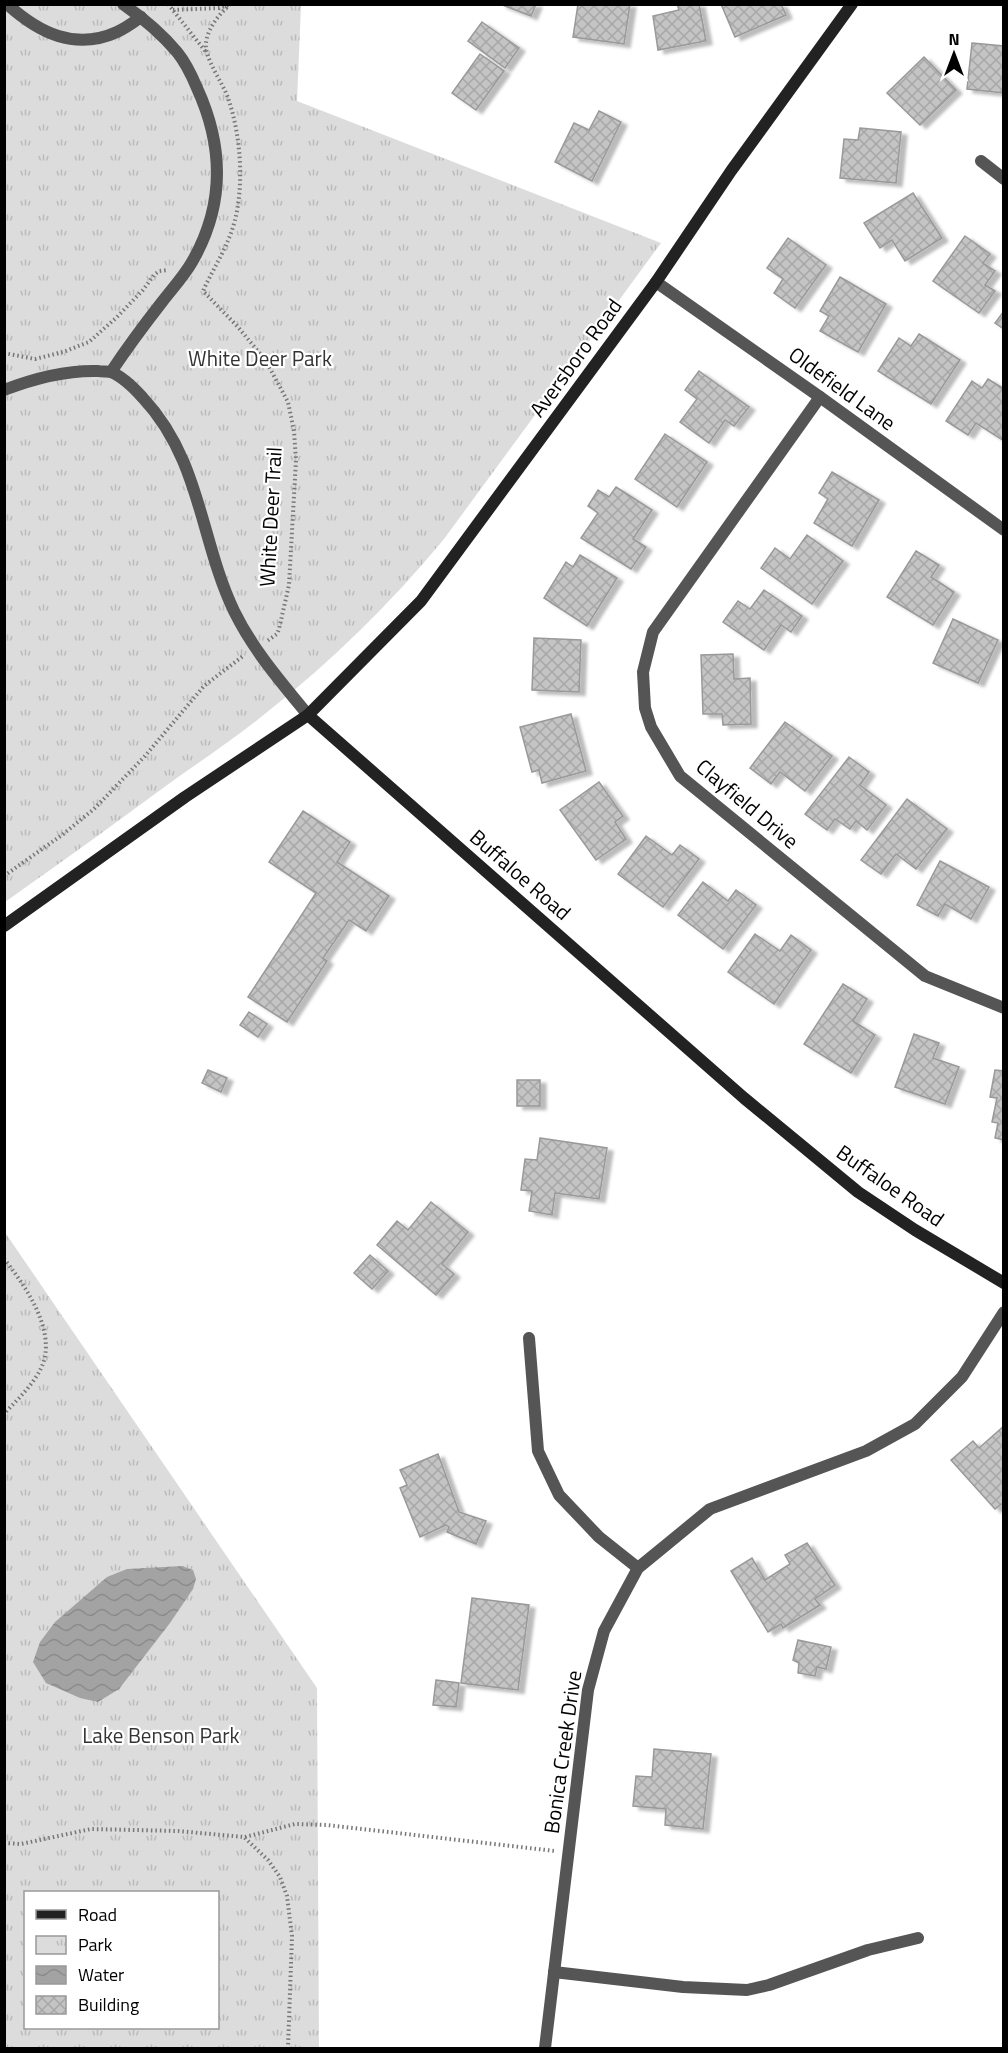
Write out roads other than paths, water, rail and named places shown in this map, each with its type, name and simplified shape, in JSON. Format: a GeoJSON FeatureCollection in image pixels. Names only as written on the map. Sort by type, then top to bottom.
{"type":"FeatureCollection","features":[{"type":"Feature","properties":{"kind":"street"},"geometry":{"type":"LineString","coordinates":[[7,4],[44,32],[66,39],[86,40],[117,32],[141,17]]}},
{"type":"Feature","properties":{"kind":"street"},"geometry":{"type":"LineString","coordinates":[[111,372],[130,343],[192,263],[211,216],[218,159],[215,135],[206,106],[191,74],[178,53],[141,17],[123,4]]}},
{"type":"Feature","properties":{"kind":"street","name":"Aversboro Road"},"geometry":{"type":"LineString","coordinates":[[308,715],[421,601],[656,282],[731,171],[852,4]]}},
{"type":"Feature","properties":{"kind":"street"},"geometry":{"type":"LineString","coordinates":[[981,161],[1004,179]]}},
{"type":"Feature","properties":{"kind":"street","name":"Oldefield Lane"},"geometry":{"type":"LineString","coordinates":[[656,282],[1004,530]]}},
{"type":"Feature","properties":{"kind":"street"},"geometry":{"type":"LineString","coordinates":[[4,390],[52,375],[78,371],[111,372],[133,387],[167,429],[197,495],[221,578],[234,610],[255,649],[308,715],[185,797],[4,926]]}},
{"type":"Feature","properties":{"kind":"street","name":"Clayfield Drive"},"geometry":{"type":"LineString","coordinates":[[820,397],[653,632],[643,672],[645,708],[651,727],[680,776],[925,976],[1004,1008]]}},
{"type":"Feature","properties":{"kind":"street","name":"Buffaloe Road"},"geometry":{"type":"LineString","coordinates":[[308,715],[805,1149],[868,1198],[915,1230],[1004,1283]]}},
{"type":"Feature","properties":{"kind":"street","name":"Bonica Creek Drive"},"geometry":{"type":"LineString","coordinates":[[545,2049],[588,1690],[604,1631],[638,1568],[710,1509],[866,1451],[915,1424],[962,1377],[1004,1312]]}},
{"type":"Feature","properties":{"kind":"street"},"geometry":{"type":"LineString","coordinates":[[529,1338],[538,1451],[559,1495],[599,1537],[638,1568]]}},
{"type":"Feature","properties":{"kind":"street"},"geometry":{"type":"LineString","coordinates":[[554,1972],[683,1987],[747,1990],[769,1985],[875,1947],[918,1938]]}},
{"type":"Feature","properties":{"kind":"water"},"geometry":{"type":"Polygon","coordinates":[[[182,1566],[193,1570],[196,1579],[193,1589],[119,1689],[98,1702],[80,1698],[46,1683],[33,1662],[40,1642],[55,1622],[107,1577],[127,1569],[182,1566]]]}},
{"type":"Feature","properties":{"kind":"park label","name":"White Deer Park"},"geometry":{"type":"Point","coordinates":[260,359]}},
{"type":"Feature","properties":{"kind":"park label","name":"Lake Benson Park"},"geometry":{"type":"Point","coordinates":[161,1736]}}]}
